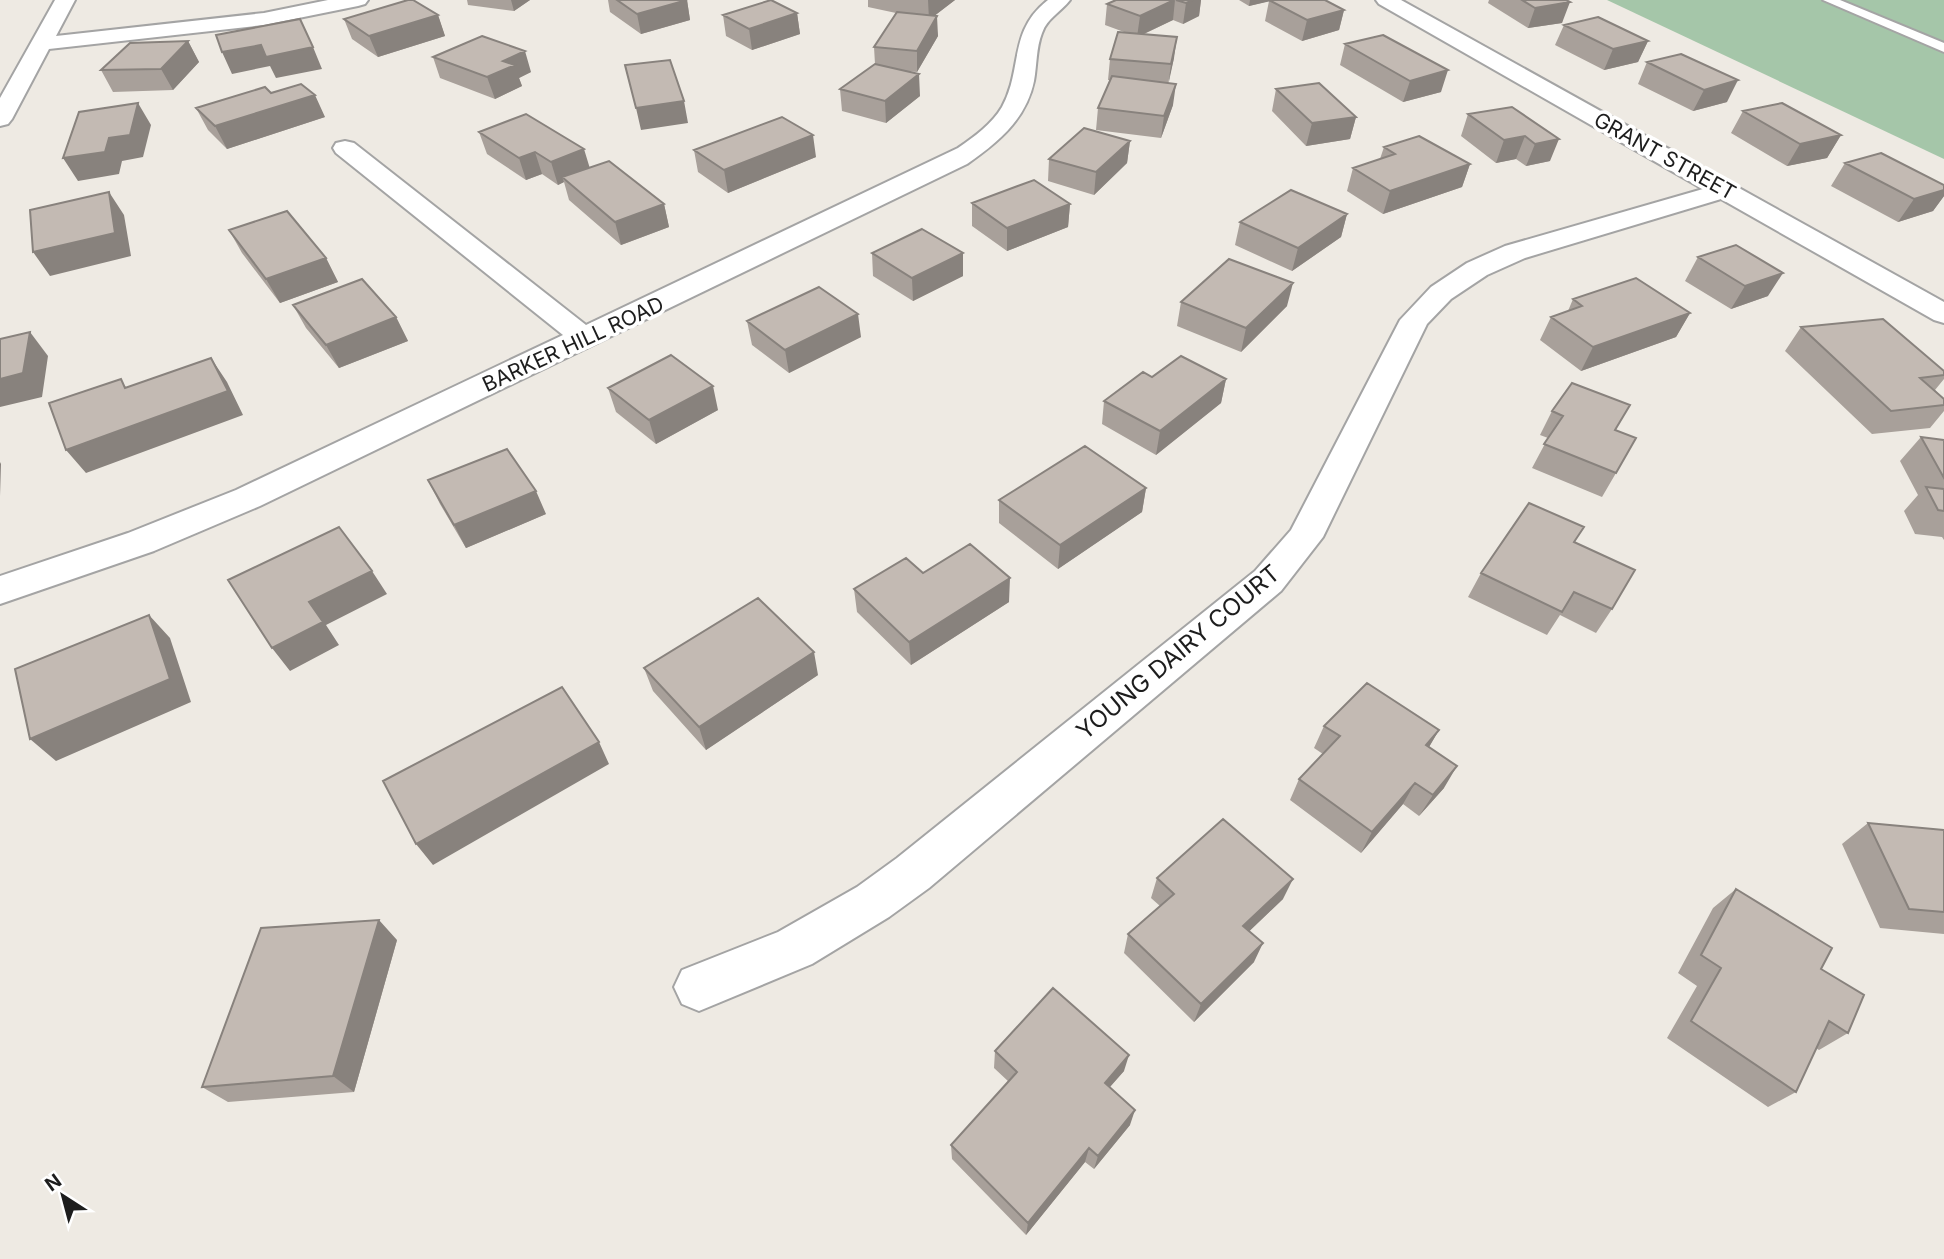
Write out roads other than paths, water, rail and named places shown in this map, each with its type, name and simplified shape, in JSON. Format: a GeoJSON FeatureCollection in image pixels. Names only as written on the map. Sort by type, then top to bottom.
{"type":"FeatureCollection","features":[{"type":"Feature","properties":{"kind":"street"},"geometry":{"type":"LineString","coordinates":[[0,119],[65,0]]}},
{"type":"Feature","properties":{"kind":"street"},"geometry":{"type":"LineString","coordinates":[[40,44],[264,19],[358,0]]}},
{"type":"Feature","properties":{"kind":"street","name":"BARKER HILL ROAD"},"geometry":{"type":"LineString","coordinates":[[0,590],[141,542],[248,498],[922,178],[976,146],[1006,118],[1018,96],[1028,38],[1038,20],[1060,0]]}},
{"type":"Feature","properties":{"kind":"street","name":"GRANT STREET"},"geometry":{"type":"LineString","coordinates":[[1386,0],[1944,314]]}},
{"type":"Feature","properties":{"kind":"street"},"geometry":{"type":"LineString","coordinates":[[345,148],[585,338]]}},
{"type":"Feature","properties":{"kind":"street","name":"YOUNG DAIRY COURT"},"geometry":{"type":"LineString","coordinates":[[699,988],[795,948],[873,902],[913,873],[1268,581],[1305,537],[1396,354],[1415,320],[1441,293],[1476,269],[1515,252],[1725,190]]}},
{"type":"Feature","properties":{"kind":"lane"},"geometry":{"type":"LineString","coordinates":[[1829,0],[1944,48]]}}]}
